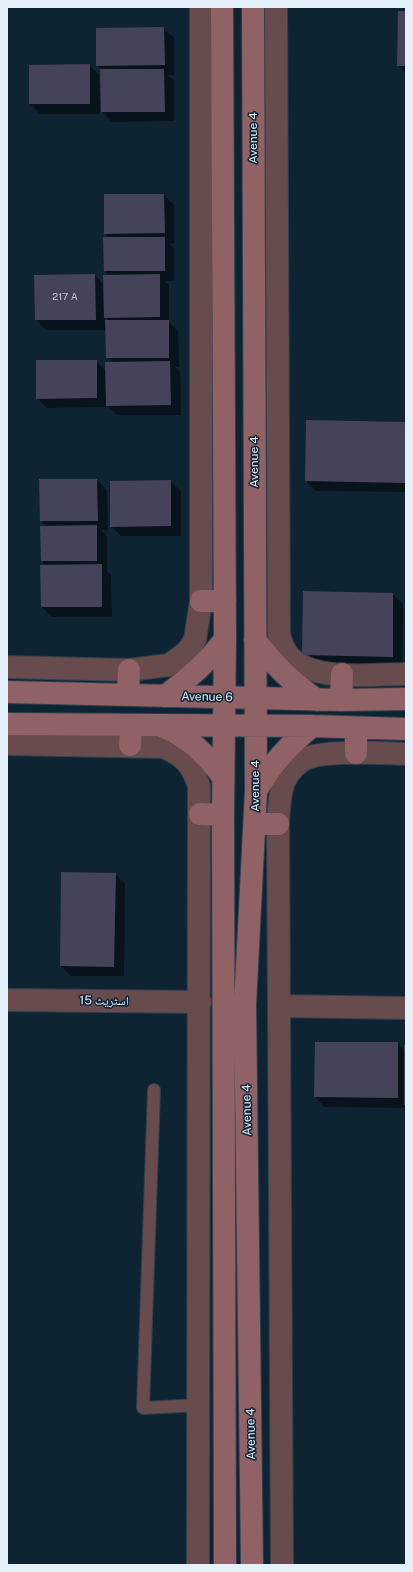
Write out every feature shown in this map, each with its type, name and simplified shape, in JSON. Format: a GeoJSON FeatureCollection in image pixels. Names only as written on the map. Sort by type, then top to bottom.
{"type":"FeatureCollection","features":[{"type":"Feature","properties":{"kind":"main road","name":"Avenue 4"},"geometry":{"type":"LineString","coordinates":[[222,7],[225,639],[223,777],[225,1565]]}},
{"type":"Feature","properties":{"kind":"main road","name":"Avenue 4"},"geometry":{"type":"LineString","coordinates":[[252,1565],[245,1005],[256,790],[253,7]]}},
{"type":"Feature","properties":{"kind":"main road"},"geometry":{"type":"LineString","coordinates":[[201,601],[224,601]]}},
{"type":"Feature","properties":{"kind":"main road"},"geometry":{"type":"LineString","coordinates":[[166,696],[191,677],[209,660],[225,639]]}},
{"type":"Feature","properties":{"kind":"main road"},"geometry":{"type":"LineString","coordinates":[[255,640],[277,668],[293,683],[317,700]]}},
{"type":"Feature","properties":{"kind":"main road"},"geometry":{"type":"LineString","coordinates":[[128,695],[129,670]]}},
{"type":"Feature","properties":{"kind":"main road"},"geometry":{"type":"LineString","coordinates":[[341,700],[342,674]]}},
{"type":"Feature","properties":{"kind":"main road","name":"Avenue 6"},"geometry":{"type":"LineString","coordinates":[[7,692],[317,700],[406,699]]}},
{"type":"Feature","properties":{"kind":"main road"},"geometry":{"type":"LineString","coordinates":[[7,724],[130,735],[159,725],[312,726],[406,729]]}},
{"type":"Feature","properties":{"kind":"main road"},"geometry":{"type":"LineString","coordinates":[[159,725],[176,732],[194,745],[210,760],[223,777]]}},
{"type":"Feature","properties":{"kind":"main road"},"geometry":{"type":"LineString","coordinates":[[256,790],[271,766],[290,745],[312,726]]}},
{"type":"Feature","properties":{"kind":"main road"},"geometry":{"type":"LineString","coordinates":[[356,728],[356,753]]}},
{"type":"Feature","properties":{"kind":"main road"},"geometry":{"type":"LineString","coordinates":[[200,814],[223,815]]}},
{"type":"Feature","properties":{"kind":"main road"},"geometry":{"type":"LineString","coordinates":[[255,824],[278,824]]}},
{"type":"Feature","properties":{"kind":"street"},"geometry":{"type":"LineString","coordinates":[[7,667],[129,670],[169,665],[188,652],[195,640],[201,601],[201,7]]}},
{"type":"Feature","properties":{"kind":"street"},"geometry":{"type":"LineString","coordinates":[[276,7],[278,635],[284,651],[292,660],[316,671],[342,674],[406,674]]}},
{"type":"Feature","properties":{"kind":"street"},"geometry":{"type":"LineString","coordinates":[[7,744],[130,735],[163,746],[179,754],[194,772],[199,786],[200,1002],[198,1565]]}},
{"type":"Feature","properties":{"kind":"street"},"geometry":{"type":"LineString","coordinates":[[282,1565],[278,824],[284,781],[297,764],[308,758],[322,755],[356,753],[406,754]]}},
{"type":"Feature","properties":{"kind":"street","name":"اسٹریٹ 15"},"geometry":{"type":"LineString","coordinates":[[7,1000],[200,1002]]}},
{"type":"Feature","properties":{"kind":"street"},"geometry":{"type":"LineString","coordinates":[[279,1006],[406,1008]]}},
{"type":"Feature","properties":{"kind":"lane"},"geometry":{"type":"LineString","coordinates":[[154,1090],[143,1408],[199,1405]]}},
{"type":"Feature","properties":{"kind":"building"},"geometry":{"type":"Polygon","coordinates":[[[398,11],[406,11],[406,66],[397,66],[398,11]]]}},
{"type":"Feature","properties":{"kind":"building"},"geometry":{"type":"Polygon","coordinates":[[[164,27],[165,65],[96,66],[96,28],[164,27]]]}},
{"type":"Feature","properties":{"kind":"building"},"geometry":{"type":"Polygon","coordinates":[[[90,64],[90,104],[29,104],[29,65],[90,64]]]}},
{"type":"Feature","properties":{"kind":"building"},"geometry":{"type":"Polygon","coordinates":[[[100,69],[164,69],[165,112],[101,112],[100,69]]]}},
{"type":"Feature","properties":{"kind":"building"},"geometry":{"type":"Polygon","coordinates":[[[104,194],[164,194],[165,233],[104,234],[104,194]]]}},
{"type":"Feature","properties":{"kind":"building"},"geometry":{"type":"Polygon","coordinates":[[[103,237],[165,237],[165,271],[104,271],[103,237]]]}},
{"type":"Feature","properties":{"kind":"building"},"geometry":{"type":"Polygon","coordinates":[[[95,274],[96,320],[35,320],[34,275],[95,274]]]}},
{"type":"Feature","properties":{"kind":"building"},"geometry":{"type":"Polygon","coordinates":[[[160,274],[160,317],[104,318],[103,275],[160,274]]]}},
{"type":"Feature","properties":{"kind":"building"},"geometry":{"type":"Polygon","coordinates":[[[105,320],[169,320],[169,358],[106,358],[105,320]]]}},
{"type":"Feature","properties":{"kind":"building"},"geometry":{"type":"Polygon","coordinates":[[[36,360],[97,360],[97,398],[36,399],[36,360]]]}},
{"type":"Feature","properties":{"kind":"building"},"geometry":{"type":"Polygon","coordinates":[[[170,361],[171,405],[106,406],[105,362],[170,361]]]}},
{"type":"Feature","properties":{"kind":"building"},"geometry":{"type":"Polygon","coordinates":[[[306,420],[406,422],[405,483],[305,481],[306,420]]]}},
{"type":"Feature","properties":{"kind":"building"},"geometry":{"type":"Polygon","coordinates":[[[39,479],[97,479],[98,521],[40,521],[39,479]]]}},
{"type":"Feature","properties":{"kind":"building"},"geometry":{"type":"Polygon","coordinates":[[[171,480],[171,526],[110,527],[110,481],[171,480]]]}},
{"type":"Feature","properties":{"kind":"building"},"geometry":{"type":"Polygon","coordinates":[[[97,525],[97,561],[41,561],[40,526],[97,525]]]}},
{"type":"Feature","properties":{"kind":"building"},"geometry":{"type":"Polygon","coordinates":[[[102,564],[102,607],[41,607],[40,565],[102,564]]]}},
{"type":"Feature","properties":{"kind":"building"},"geometry":{"type":"Polygon","coordinates":[[[303,591],[393,593],[393,657],[302,655],[303,591]]]}},
{"type":"Feature","properties":{"kind":"building"},"geometry":{"type":"Polygon","coordinates":[[[61,872],[116,873],[114,967],[60,966],[61,872]]]}},
{"type":"Feature","properties":{"kind":"building"},"geometry":{"type":"Polygon","coordinates":[[[315,1042],[398,1042],[398,1098],[314,1097],[315,1042]]]}},
{"type":"Feature","properties":{"kind":"building"},"geometry":{"type":"Polygon","coordinates":[[[404,1045],[406,1045],[406,1105],[404,1105],[404,1045]]]}}]}
